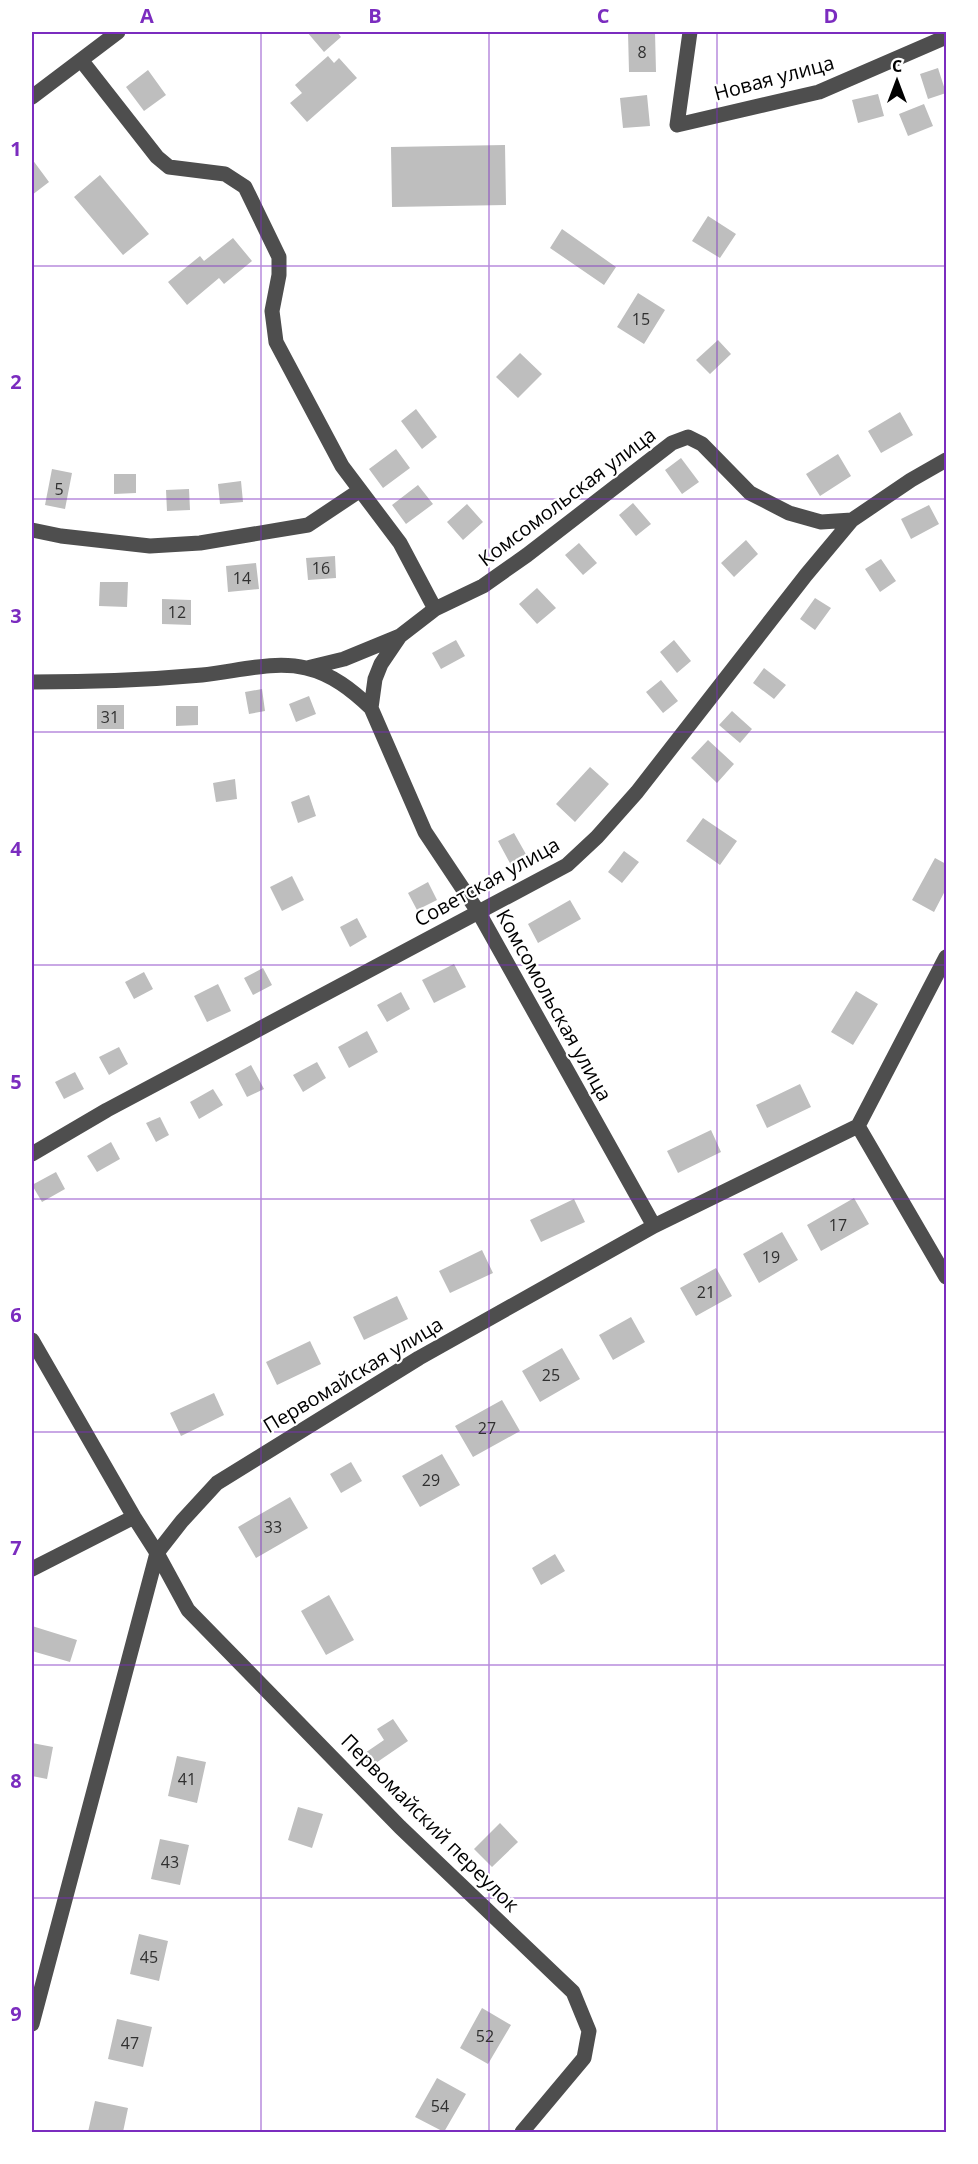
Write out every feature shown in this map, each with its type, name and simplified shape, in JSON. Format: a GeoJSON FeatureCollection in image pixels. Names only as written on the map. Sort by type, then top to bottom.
{"type":"FeatureCollection","features":[{"type":"Feature","properties":{"kind":"street"},"geometry":{"type":"LineString","coordinates":[[32,97],[118,32]]}},
{"type":"Feature","properties":{"kind":"street","name":"Новая улица"},"geometry":{"type":"LineString","coordinates":[[690,32],[677,125],[819,92],[946,37]]}},
{"type":"Feature","properties":{"kind":"street"},"geometry":{"type":"LineString","coordinates":[[81,60],[157,157],[169,167],[225,174],[245,187],[279,257],[279,275],[272,311],[276,342],[342,466],[400,543],[435,609]]}},
{"type":"Feature","properties":{"kind":"street","name":"Комсомольская улица"},"geometry":{"type":"LineString","coordinates":[[307,668],[344,659],[400,636],[435,609],[483,586],[527,555],[672,443],[688,437],[702,444],[750,493],[789,513],[822,522],[852,520]]}},
{"type":"Feature","properties":{"kind":"street","name":"Советская улица"},"geometry":{"type":"LineString","coordinates":[[32,1155],[107,1110],[567,865],[597,837],[636,792],[806,575],[852,520],[911,480],[946,460]]}},
{"type":"Feature","properties":{"kind":"street"},"geometry":{"type":"LineString","coordinates":[[32,530],[61,536],[150,546],[200,543],[308,525],[359,490]]}},
{"type":"Feature","properties":{"kind":"street","name":"Комсомольская улица"},"geometry":{"type":"LineString","coordinates":[[371,708],[375,679],[381,664],[400,636]]}},
{"type":"Feature","properties":{"kind":"street","name":"Комсомольская улица"},"geometry":{"type":"LineString","coordinates":[[32,680],[159,679],[284,665],[307,668],[349,687],[371,708],[425,832],[479,913],[654,1226]]}},
{"type":"Feature","properties":{"kind":"street"},"geometry":{"type":"LineString","coordinates":[[946,957],[858,1126],[946,1277]]}},
{"type":"Feature","properties":{"kind":"street","name":"Первомайская улица"},"geometry":{"type":"LineString","coordinates":[[32,2024],[157,1553],[182,1521],[217,1483],[419,1358],[654,1226],[858,1126]]}},
{"type":"Feature","properties":{"kind":"street","name":"Первомайский переулок"},"geometry":{"type":"LineString","coordinates":[[32,1340],[188,1610],[400,1827],[573,1992],[589,2031],[584,2058],[522,2133]]}},
{"type":"Feature","properties":{"kind":"street"},"geometry":{"type":"LineString","coordinates":[[32,1569],[134,1516]]}},
{"type":"Feature","properties":{"kind":"building"},"geometry":{"type":"Polygon","coordinates":[[[307,32],[337,32],[341,37],[324,52],[307,32]]]}},
{"type":"Feature","properties":{"kind":"building"},"geometry":{"type":"Polygon","coordinates":[[[628,32],[655,32],[656,72],[629,72],[628,32]]]}},
{"type":"Feature","properties":{"kind":"building"},"geometry":{"type":"Polygon","coordinates":[[[328,56],[334,63],[339,58],[357,78],[307,122],[290,103],[302,93],[295,85],[328,56]]]}},
{"type":"Feature","properties":{"kind":"building"},"geometry":{"type":"Polygon","coordinates":[[[938,68],[946,93],[928,99],[920,74],[938,68]]]}},
{"type":"Feature","properties":{"kind":"building"},"geometry":{"type":"Polygon","coordinates":[[[148,70],[166,95],[144,111],[126,87],[148,70]]]}},
{"type":"Feature","properties":{"kind":"building"},"geometry":{"type":"Polygon","coordinates":[[[878,94],[884,116],[858,123],[852,100],[878,94]]]}},
{"type":"Feature","properties":{"kind":"building"},"geometry":{"type":"Polygon","coordinates":[[[647,95],[650,126],[623,128],[620,98],[647,95]]]}},
{"type":"Feature","properties":{"kind":"building"},"geometry":{"type":"Polygon","coordinates":[[[924,104],[933,126],[908,136],[899,114],[924,104]]]}},
{"type":"Feature","properties":{"kind":"building"},"geometry":{"type":"Polygon","coordinates":[[[505,145],[506,205],[392,207],[391,147],[505,145]]]}},
{"type":"Feature","properties":{"kind":"building"},"geometry":{"type":"Polygon","coordinates":[[[32,159],[49,182],[32,195],[32,159]]]}},
{"type":"Feature","properties":{"kind":"building"},"geometry":{"type":"Polygon","coordinates":[[[100,175],[149,234],[123,255],[74,197],[100,175]]]}},
{"type":"Feature","properties":{"kind":"building"},"geometry":{"type":"Polygon","coordinates":[[[708,216],[736,234],[720,258],[692,241],[708,216]]]}},
{"type":"Feature","properties":{"kind":"building"},"geometry":{"type":"Polygon","coordinates":[[[562,229],[616,267],[604,285],[550,248],[562,229]]]}},
{"type":"Feature","properties":{"kind":"building"},"geometry":{"type":"Polygon","coordinates":[[[233,238],[252,261],[224,284],[219,278],[187,305],[168,282],[200,256],[204,261],[233,238]]]}},
{"type":"Feature","properties":{"kind":"building"},"geometry":{"type":"Polygon","coordinates":[[[638,293],[665,310],[644,344],[617,327],[638,293]]]}},
{"type":"Feature","properties":{"kind":"building"},"geometry":{"type":"Polygon","coordinates":[[[718,340],[731,354],[710,374],[696,360],[718,340]]]}},
{"type":"Feature","properties":{"kind":"building"},"geometry":{"type":"Polygon","coordinates":[[[520,353],[542,374],[518,398],[496,377],[520,353]]]}},
{"type":"Feature","properties":{"kind":"building"},"geometry":{"type":"Polygon","coordinates":[[[416,409],[437,437],[422,449],[401,421],[416,409]]]}},
{"type":"Feature","properties":{"kind":"building"},"geometry":{"type":"Polygon","coordinates":[[[900,412],[913,435],[881,453],[868,431],[900,412]]]}},
{"type":"Feature","properties":{"kind":"building"},"geometry":{"type":"Polygon","coordinates":[[[396,449],[410,468],[383,488],[369,469],[396,449]]]}},
{"type":"Feature","properties":{"kind":"building"},"geometry":{"type":"Polygon","coordinates":[[[838,454],[851,476],[820,496],[806,474],[838,454]]]}},
{"type":"Feature","properties":{"kind":"building"},"geometry":{"type":"Polygon","coordinates":[[[681,458],[699,482],[682,494],[665,470],[681,458]]]}},
{"type":"Feature","properties":{"kind":"building"},"geometry":{"type":"Polygon","coordinates":[[[52,469],[72,473],[65,509],[45,505],[52,469]]]}},
{"type":"Feature","properties":{"kind":"building"},"geometry":{"type":"Polygon","coordinates":[[[114,474],[136,474],[136,493],[114,494],[114,474]]]}},
{"type":"Feature","properties":{"kind":"building"},"geometry":{"type":"Polygon","coordinates":[[[241,481],[243,502],[220,504],[218,484],[241,481]]]}},
{"type":"Feature","properties":{"kind":"building"},"geometry":{"type":"Polygon","coordinates":[[[418,485],[433,504],[406,524],[392,505],[418,485]]]}},
{"type":"Feature","properties":{"kind":"building"},"geometry":{"type":"Polygon","coordinates":[[[189,489],[190,510],[167,511],[166,490],[189,489]]]}},
{"type":"Feature","properties":{"kind":"building"},"geometry":{"type":"Polygon","coordinates":[[[633,503],[651,524],[636,536],[619,515],[633,503]]]}},
{"type":"Feature","properties":{"kind":"building"},"geometry":{"type":"Polygon","coordinates":[[[467,504],[483,522],[463,540],[447,522],[467,504]]]}},
{"type":"Feature","properties":{"kind":"building"},"geometry":{"type":"Polygon","coordinates":[[[929,505],[939,524],[911,539],[901,519],[929,505]]]}},
{"type":"Feature","properties":{"kind":"building"},"geometry":{"type":"Polygon","coordinates":[[[746,540],[758,554],[734,577],[721,563],[746,540]]]}},
{"type":"Feature","properties":{"kind":"building"},"geometry":{"type":"Polygon","coordinates":[[[579,543],[597,563],[583,575],[565,555],[579,543]]]}},
{"type":"Feature","properties":{"kind":"building"},"geometry":{"type":"Polygon","coordinates":[[[335,556],[336,578],[308,580],[306,558],[335,556]]]}},
{"type":"Feature","properties":{"kind":"building"},"geometry":{"type":"Polygon","coordinates":[[[881,559],[896,581],[880,592],[865,569],[881,559]]]}},
{"type":"Feature","properties":{"kind":"building"},"geometry":{"type":"Polygon","coordinates":[[[256,563],[259,589],[228,592],[226,566],[256,563]]]}},
{"type":"Feature","properties":{"kind":"building"},"geometry":{"type":"Polygon","coordinates":[[[100,582],[128,582],[127,607],[99,606],[100,582]]]}},
{"type":"Feature","properties":{"kind":"building"},"geometry":{"type":"Polygon","coordinates":[[[537,588],[556,608],[537,624],[519,604],[537,588]]]}},
{"type":"Feature","properties":{"kind":"building"},"geometry":{"type":"Polygon","coordinates":[[[815,598],[831,608],[815,630],[800,619],[815,598]]]}},
{"type":"Feature","properties":{"kind":"building"},"geometry":{"type":"Polygon","coordinates":[[[162,599],[191,600],[191,625],[162,624],[162,599]]]}},
{"type":"Feature","properties":{"kind":"building"},"geometry":{"type":"Polygon","coordinates":[[[456,640],[465,656],[441,669],[432,653],[456,640]]]}},
{"type":"Feature","properties":{"kind":"building"},"geometry":{"type":"Polygon","coordinates":[[[674,640],[691,661],[677,673],[660,652],[674,640]]]}},
{"type":"Feature","properties":{"kind":"building"},"geometry":{"type":"Polygon","coordinates":[[[764,668],[786,685],[774,699],[753,683],[764,668]]]}},
{"type":"Feature","properties":{"kind":"building"},"geometry":{"type":"Polygon","coordinates":[[[661,680],[678,701],[663,713],[646,692],[661,680]]]}},
{"type":"Feature","properties":{"kind":"building"},"geometry":{"type":"Polygon","coordinates":[[[262,689],[265,711],[249,714],[245,692],[262,689]]]}},
{"type":"Feature","properties":{"kind":"building"},"geometry":{"type":"Polygon","coordinates":[[[309,696],[316,714],[296,722],[289,704],[309,696]]]}},
{"type":"Feature","properties":{"kind":"building"},"geometry":{"type":"Polygon","coordinates":[[[97,705],[124,705],[124,729],[97,729],[97,705]]]}},
{"type":"Feature","properties":{"kind":"building"},"geometry":{"type":"Polygon","coordinates":[[[176,706],[198,706],[198,725],[176,726],[176,706]]]}},
{"type":"Feature","properties":{"kind":"building"},"geometry":{"type":"Polygon","coordinates":[[[732,711],[752,729],[740,743],[719,725],[732,711]]]}},
{"type":"Feature","properties":{"kind":"building"},"geometry":{"type":"Polygon","coordinates":[[[708,740],[734,764],[717,783],[691,758],[708,740]]]}},
{"type":"Feature","properties":{"kind":"building"},"geometry":{"type":"Polygon","coordinates":[[[590,767],[609,784],[575,822],[556,804],[590,767]]]}},
{"type":"Feature","properties":{"kind":"building"},"geometry":{"type":"Polygon","coordinates":[[[235,779],[237,799],[216,802],[213,783],[235,779]]]}},
{"type":"Feature","properties":{"kind":"building"},"geometry":{"type":"Polygon","coordinates":[[[309,795],[316,816],[298,823],[291,802],[309,795]]]}},
{"type":"Feature","properties":{"kind":"building"},"geometry":{"type":"Polygon","coordinates":[[[703,818],[737,841],[720,865],[686,841],[703,818]]]}},
{"type":"Feature","properties":{"kind":"building"},"geometry":{"type":"Polygon","coordinates":[[[514,833],[527,856],[511,865],[498,841],[514,833]]]}},
{"type":"Feature","properties":{"kind":"building"},"geometry":{"type":"Polygon","coordinates":[[[624,851],[639,862],[622,883],[608,872],[624,851]]]}},
{"type":"Feature","properties":{"kind":"building"},"geometry":{"type":"Polygon","coordinates":[[[935,858],[946,864],[946,889],[934,912],[912,900],[935,858]]]}},
{"type":"Feature","properties":{"kind":"building"},"geometry":{"type":"Polygon","coordinates":[[[292,876],[304,900],[282,911],[270,887],[292,876]]]}},
{"type":"Feature","properties":{"kind":"building"},"geometry":{"type":"Polygon","coordinates":[[[428,882],[437,900],[417,910],[408,893],[428,882]]]}},
{"type":"Feature","properties":{"kind":"building"},"geometry":{"type":"Polygon","coordinates":[[[570,900],[581,919],[538,943],[528,924],[570,900]]]}},
{"type":"Feature","properties":{"kind":"building"},"geometry":{"type":"Polygon","coordinates":[[[357,918],[367,937],[350,947],[340,927],[357,918]]]}},
{"type":"Feature","properties":{"kind":"building"},"geometry":{"type":"Polygon","coordinates":[[[454,964],[466,987],[434,1003],[422,980],[454,964]]]}},
{"type":"Feature","properties":{"kind":"building"},"geometry":{"type":"Polygon","coordinates":[[[263,968],[272,985],[253,995],[244,978],[263,968]]]}},
{"type":"Feature","properties":{"kind":"building"},"geometry":{"type":"Polygon","coordinates":[[[144,972],[153,989],[134,999],[125,982],[144,972]]]}},
{"type":"Feature","properties":{"kind":"building"},"geometry":{"type":"Polygon","coordinates":[[[218,984],[231,1011],[207,1022],[194,996],[218,984]]]}},
{"type":"Feature","properties":{"kind":"building"},"geometry":{"type":"Polygon","coordinates":[[[856,991],[878,1004],[853,1045],[831,1032],[856,991]]]}},
{"type":"Feature","properties":{"kind":"building"},"geometry":{"type":"Polygon","coordinates":[[[401,992],[410,1009],[387,1022],[377,1005],[401,992]]]}},
{"type":"Feature","properties":{"kind":"building"},"geometry":{"type":"Polygon","coordinates":[[[367,1031],[378,1052],[349,1068],[338,1047],[367,1031]]]}},
{"type":"Feature","properties":{"kind":"building"},"geometry":{"type":"Polygon","coordinates":[[[119,1047],[128,1064],[109,1075],[99,1057],[119,1047]]]}},
{"type":"Feature","properties":{"kind":"building"},"geometry":{"type":"Polygon","coordinates":[[[317,1062],[326,1078],[303,1092],[293,1075],[317,1062]]]}},
{"type":"Feature","properties":{"kind":"building"},"geometry":{"type":"Polygon","coordinates":[[[251,1065],[264,1089],[247,1097],[235,1074],[251,1065]]]}},
{"type":"Feature","properties":{"kind":"building"},"geometry":{"type":"Polygon","coordinates":[[[75,1072],[84,1089],[64,1099],[55,1082],[75,1072]]]}},
{"type":"Feature","properties":{"kind":"building"},"geometry":{"type":"Polygon","coordinates":[[[800,1084],[811,1107],[767,1128],[756,1105],[800,1084]]]}},
{"type":"Feature","properties":{"kind":"building"},"geometry":{"type":"Polygon","coordinates":[[[213,1089],[223,1105],[199,1119],[190,1102],[213,1089]]]}},
{"type":"Feature","properties":{"kind":"building"},"geometry":{"type":"Polygon","coordinates":[[[160,1117],[169,1135],[156,1142],[146,1123],[160,1117]]]}},
{"type":"Feature","properties":{"kind":"building"},"geometry":{"type":"Polygon","coordinates":[[[711,1130],[721,1152],[678,1173],[667,1151],[711,1130]]]}},
{"type":"Feature","properties":{"kind":"building"},"geometry":{"type":"Polygon","coordinates":[[[111,1142],[120,1159],[97,1172],[87,1156],[111,1142]]]}},
{"type":"Feature","properties":{"kind":"building"},"geometry":{"type":"Polygon","coordinates":[[[56,1172],[65,1189],[42,1202],[32,1185],[56,1172]]]}},
{"type":"Feature","properties":{"kind":"building"},"geometry":{"type":"Polygon","coordinates":[[[854,1198],[869,1224],[821,1251],[807,1225],[854,1198]]]}},
{"type":"Feature","properties":{"kind":"building"},"geometry":{"type":"Polygon","coordinates":[[[574,1199],[585,1222],[541,1242],[530,1220],[574,1199]]]}},
{"type":"Feature","properties":{"kind":"building"},"geometry":{"type":"Polygon","coordinates":[[[782,1232],[798,1260],[759,1283],[743,1254],[782,1232]]]}},
{"type":"Feature","properties":{"kind":"building"},"geometry":{"type":"Polygon","coordinates":[[[482,1250],[493,1273],[450,1293],[439,1271],[482,1250]]]}},
{"type":"Feature","properties":{"kind":"building"},"geometry":{"type":"Polygon","coordinates":[[[716,1268],[732,1296],[696,1316],[680,1288],[716,1268]]]}},
{"type":"Feature","properties":{"kind":"building"},"geometry":{"type":"Polygon","coordinates":[[[397,1296],[408,1319],[364,1340],[353,1317],[397,1296]]]}},
{"type":"Feature","properties":{"kind":"building"},"geometry":{"type":"Polygon","coordinates":[[[631,1317],[645,1342],[613,1360],[599,1335],[631,1317]]]}},
{"type":"Feature","properties":{"kind":"building"},"geometry":{"type":"Polygon","coordinates":[[[310,1341],[321,1364],[277,1385],[266,1362],[310,1341]]]}},
{"type":"Feature","properties":{"kind":"building"},"geometry":{"type":"Polygon","coordinates":[[[562,1348],[580,1379],[540,1402],[522,1371],[562,1348]]]}},
{"type":"Feature","properties":{"kind":"building"},"geometry":{"type":"Polygon","coordinates":[[[214,1393],[224,1415],[181,1436],[170,1413],[214,1393]]]}},
{"type":"Feature","properties":{"kind":"building"},"geometry":{"type":"Polygon","coordinates":[[[502,1400],[520,1431],[473,1457],[455,1426],[502,1400]]]}},
{"type":"Feature","properties":{"kind":"building"},"geometry":{"type":"Polygon","coordinates":[[[442,1454],[460,1485],[420,1507],[402,1476],[442,1454]]]}},
{"type":"Feature","properties":{"kind":"building"},"geometry":{"type":"Polygon","coordinates":[[[351,1462],[362,1481],[341,1493],[330,1474],[351,1462]]]}},
{"type":"Feature","properties":{"kind":"building"},"geometry":{"type":"Polygon","coordinates":[[[290,1497],[308,1528],[256,1558],[238,1527],[290,1497]]]}},
{"type":"Feature","properties":{"kind":"building"},"geometry":{"type":"Polygon","coordinates":[[[555,1554],[565,1571],[541,1585],[532,1568],[555,1554]]]}},
{"type":"Feature","properties":{"kind":"building"},"geometry":{"type":"Polygon","coordinates":[[[329,1595],[354,1640],[326,1655],[301,1611],[329,1595]]]}},
{"type":"Feature","properties":{"kind":"building"},"geometry":{"type":"Polygon","coordinates":[[[32,1626],[77,1640],[70,1662],[32,1651],[32,1626]]]}},
{"type":"Feature","properties":{"kind":"building"},"geometry":{"type":"Polygon","coordinates":[[[393,1719],[408,1741],[370,1767],[362,1755],[384,1740],[377,1729],[393,1719]]]}},
{"type":"Feature","properties":{"kind":"building"},"geometry":{"type":"Polygon","coordinates":[[[32,1743],[53,1747],[47,1779],[32,1776],[32,1743]]]}},
{"type":"Feature","properties":{"kind":"building"},"geometry":{"type":"Polygon","coordinates":[[[177,1756],[206,1762],[197,1803],[168,1796],[177,1756]]]}},
{"type":"Feature","properties":{"kind":"building"},"geometry":{"type":"Polygon","coordinates":[[[298,1807],[323,1814],[312,1848],[288,1840],[298,1807]]]}},
{"type":"Feature","properties":{"kind":"building"},"geometry":{"type":"Polygon","coordinates":[[[500,1823],[518,1842],[492,1867],[474,1849],[500,1823]]]}},
{"type":"Feature","properties":{"kind":"building"},"geometry":{"type":"Polygon","coordinates":[[[160,1839],[189,1845],[180,1885],[151,1879],[160,1839]]]}},
{"type":"Feature","properties":{"kind":"building"},"geometry":{"type":"Polygon","coordinates":[[[139,1934],[168,1941],[159,1981],[130,1974],[139,1934]]]}},
{"type":"Feature","properties":{"kind":"building"},"geometry":{"type":"Polygon","coordinates":[[[482,2008],[511,2025],[488,2064],[460,2048],[482,2008]]]}},
{"type":"Feature","properties":{"kind":"building"},"geometry":{"type":"Polygon","coordinates":[[[117,2019],[152,2027],[143,2067],[108,2059],[117,2019]]]}},
{"type":"Feature","properties":{"kind":"building"},"geometry":{"type":"Polygon","coordinates":[[[437,2078],[466,2094],[444,2132],[415,2117],[437,2078]]]}},
{"type":"Feature","properties":{"kind":"building"},"geometry":{"type":"Polygon","coordinates":[[[95,2101],[128,2108],[123,2132],[88,2132],[95,2101]]]}}]}
